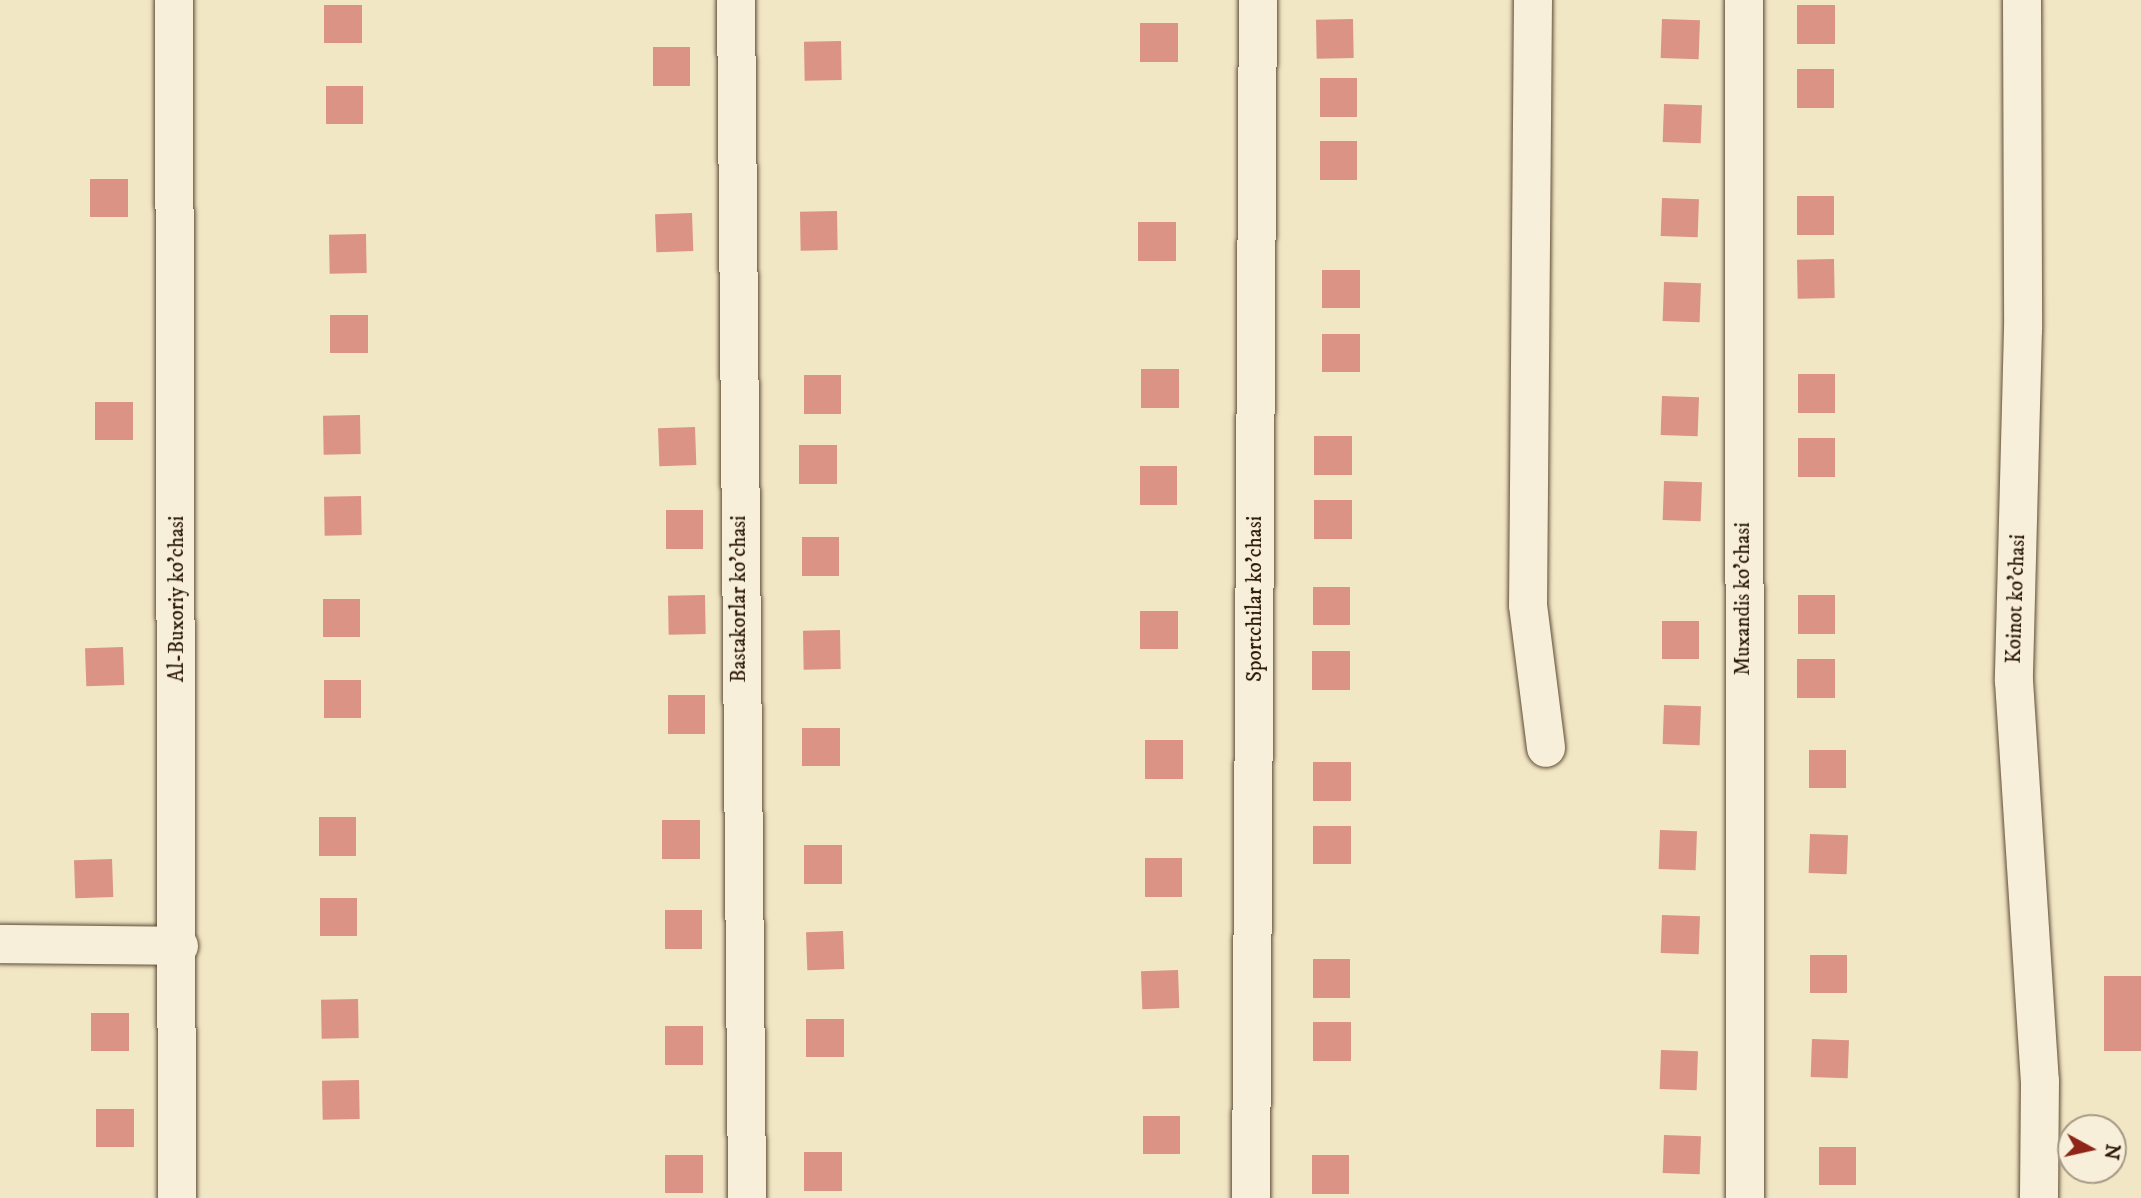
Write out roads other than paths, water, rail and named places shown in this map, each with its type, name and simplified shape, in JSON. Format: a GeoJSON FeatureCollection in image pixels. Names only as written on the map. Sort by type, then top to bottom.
{"type":"FeatureCollection","features":[{"type":"Feature","properties":{"kind":"street","name":"Al-Buxoriy ko'chasi"},"geometry":{"type":"LineString","coordinates":[[174,0],[179,946],[177,1198]]}},
{"type":"Feature","properties":{"kind":"street","name":"Bastakorlar ko'chasi"},"geometry":{"type":"LineString","coordinates":[[736,0],[747,1198]]}},
{"type":"Feature","properties":{"kind":"street","name":"Sportchilar ko'chasi"},"geometry":{"type":"LineString","coordinates":[[1251,1198],[1258,0]]}},
{"type":"Feature","properties":{"kind":"street"},"geometry":{"type":"LineString","coordinates":[[1533,0],[1528,605],[1546,748]]}},
{"type":"Feature","properties":{"kind":"street","name":"Muxandis ko'chasi"},"geometry":{"type":"LineString","coordinates":[[1744,0],[1745,1198]]}},
{"type":"Feature","properties":{"kind":"street","name":"Koinot ko'chasi"},"geometry":{"type":"LineString","coordinates":[[2022,0],[2023,330],[2014,681],[2040,1081],[2039,1198]]}},
{"type":"Feature","properties":{"kind":"street"},"geometry":{"type":"LineString","coordinates":[[0,944],[179,946]]}}]}
